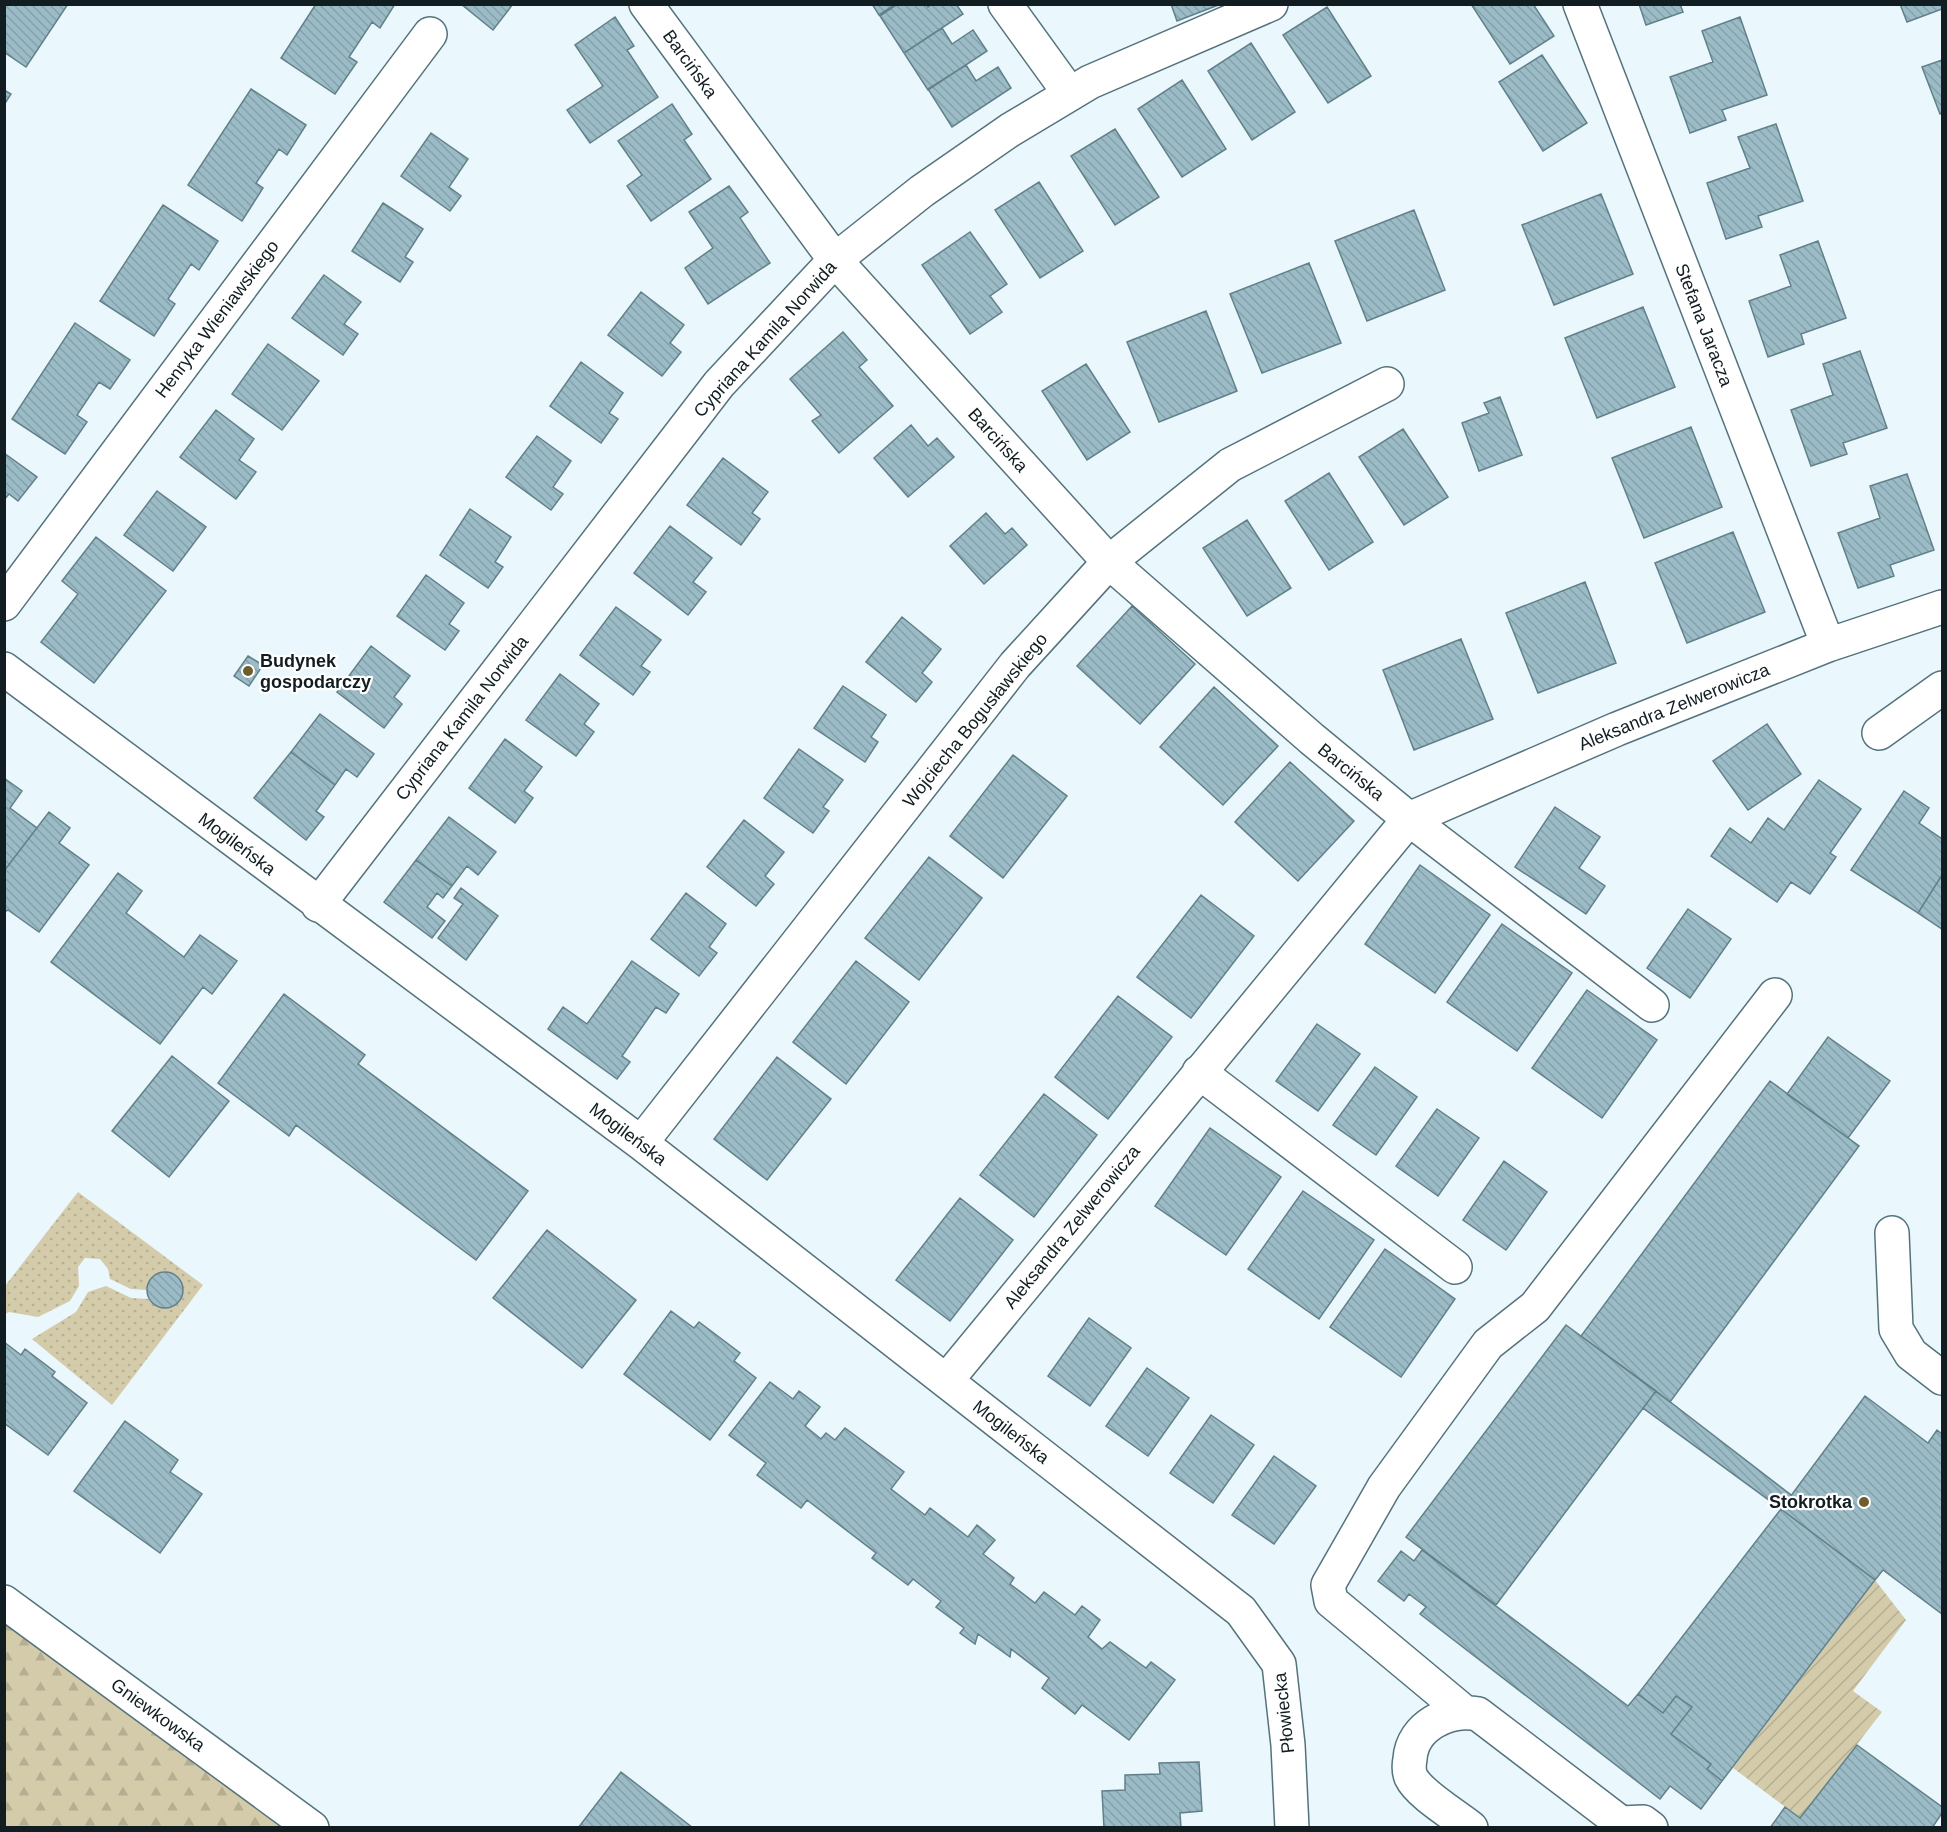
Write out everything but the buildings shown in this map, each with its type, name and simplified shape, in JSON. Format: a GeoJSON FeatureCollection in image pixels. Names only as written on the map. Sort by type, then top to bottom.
{"type":"FeatureCollection","features":[{"type":"Feature","properties":{"kind":"street","name":"Barcińska"},"geometry":{"type":"LineString","coordinates":[[646,4],[835,260],[1108,562],[1312,739],[1409,819]]}},
{"type":"Feature","properties":{"kind":"street"},"geometry":{"type":"LineString","coordinates":[[1005,4],[1070,94]]}},
{"type":"Feature","properties":{"kind":"street","name":"Cypriana Kamila Norwida"},"geometry":{"type":"LineString","coordinates":[[318,905],[719,384],[835,260],[932,184],[1010,130],[1090,82],[1271,4]]}},
{"type":"Feature","properties":{"kind":"street","name":"Stefana Jaracza"},"geometry":{"type":"LineString","coordinates":[[1580,4],[1828,645]]}},
{"type":"Feature","properties":{"kind":"street","name":"Henryka Wieniawskiego"},"geometry":{"type":"LineString","coordinates":[[4,604],[430,34]]}},
{"type":"Feature","properties":{"kind":"street","name":"Wojciecha Bogusławskiego"},"geometry":{"type":"LineString","coordinates":[[641,1143],[1016,665],[1108,562],[1230,465],[1387,384]]}},
{"type":"Feature","properties":{"kind":"street","name":"Aleksandra Zelwerowicza"},"geometry":{"type":"LineString","coordinates":[[946,1381],[1409,819],[1617,729],[1828,645],[1942,607]]}},
{"type":"Feature","properties":{"kind":"street","name":"Mogileńska"},"geometry":{"type":"LineString","coordinates":[[4,669],[318,905],[641,1143],[1241,1611]]}},
{"type":"Feature","properties":{"kind":"street"},"geometry":{"type":"LineString","coordinates":[[1879,733],[1942,688]]}},
{"type":"Feature","properties":{"kind":"street"},"geometry":{"type":"LineString","coordinates":[[1409,819],[1652,1005]]}},
{"type":"Feature","properties":{"kind":"street"},"geometry":{"type":"LineString","coordinates":[[1651,1827],[1643,1822],[1621,1823],[1478,1714],[1463,1711],[1331,1601],[1328,1585],[1384,1487],[1488,1344],[1535,1307],[1775,995]]}},
{"type":"Feature","properties":{"kind":"street"},"geometry":{"type":"LineString","coordinates":[[1199,1072],[1455,1268]]}},
{"type":"Feature","properties":{"kind":"street"},"geometry":{"type":"LineString","coordinates":[[1892,1233],[1896,1329],[1911,1354],[1942,1378]]}},
{"type":"Feature","properties":{"kind":"street","name":"Gniewkowska"},"geometry":{"type":"LineString","coordinates":[[4,1602],[312,1827]]}},
{"type":"Feature","properties":{"kind":"street","name":"Płowiecka"},"geometry":{"type":"LineString","coordinates":[[1241,1611],[1279,1664],[1292,1827]]}},
{"type":"Feature","properties":{"kind":"street"},"geometry":{"type":"LineString","coordinates":[[1463,1711],[1431,1723],[1418,1735],[1411,1747],[1410,1775],[1417,1785],[1471,1827]]}},
{"type":"Feature","properties":{"kind":"green space"},"geometry":{"type":"Polygon","coordinates":[[[78,1192],[203,1285],[112,1405],[32,1339],[76,1312],[88,1292],[106,1286],[131,1298],[150,1299],[158,1307],[175,1305],[182,1294],[182,1288],[174,1275],[162,1272],[151,1278],[147,1290],[131,1289],[110,1279],[108,1269],[100,1259],[85,1258],[78,1267],[79,1286],[70,1301],[38,1317],[9,1312],[5,1314],[5,1286],[78,1192]]]}},
{"type":"Feature","properties":{"kind":"green space"},"geometry":{"type":"Polygon","coordinates":[[[1875,1580],[1906,1620],[1853,1691],[1882,1712],[1800,1818],[1733,1768],[1875,1580]]]}},
{"type":"Feature","properties":{"kind":"green space"},"geometry":{"type":"Polygon","coordinates":[[[5,1602],[312,1827],[5,1827],[5,1602]]]}},
{"type":"Feature","properties":{"kind":"place","name":"Budynek gospodarczy"},"geometry":{"type":"Point","coordinates":[248,671]}},
{"type":"Feature","properties":{"kind":"place","name":"Stokrotka"},"geometry":{"type":"Point","coordinates":[1864,1502]}}]}
